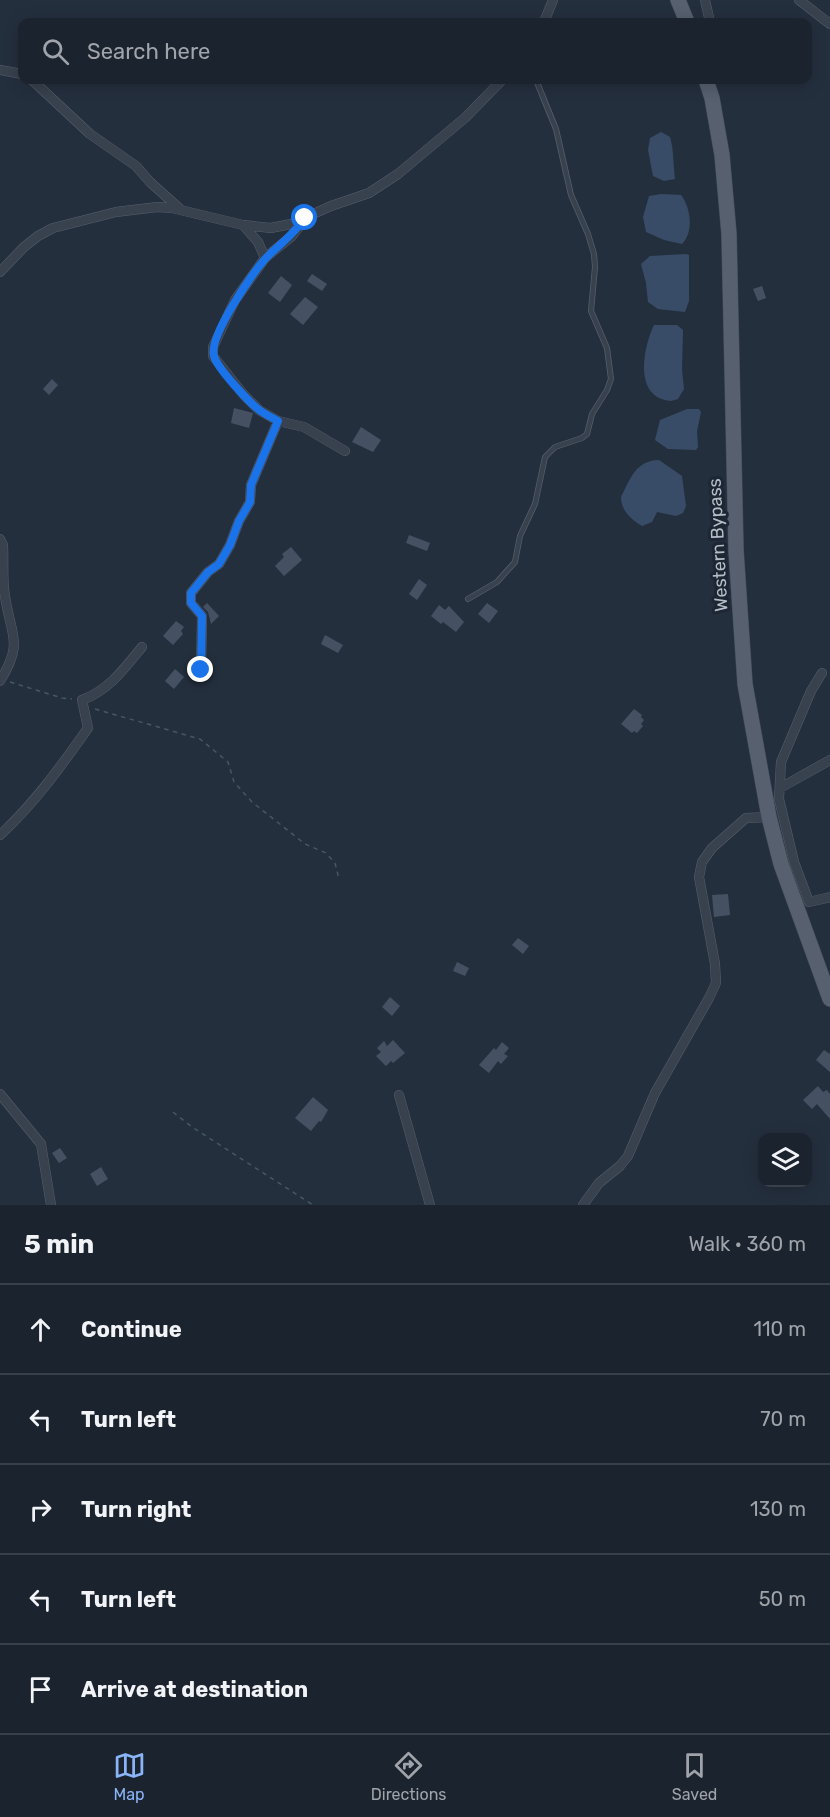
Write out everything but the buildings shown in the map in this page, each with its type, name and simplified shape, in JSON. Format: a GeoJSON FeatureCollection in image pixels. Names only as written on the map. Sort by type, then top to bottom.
{"type":"FeatureCollection","features":[{"type":"Feature","properties":{"kind":"main road"},"geometry":{"type":"LineString","coordinates":[[678,0],[685,18]]}},
{"type":"Feature","properties":{"kind":"main road","name":"Western Bypass"},"geometry":{"type":"LineString","coordinates":[[707,84],[722,155],[729,234],[736,550],[745,673],[769,817],[781,864],[830,999]]}},
{"type":"Feature","properties":{"kind":"street"},"geometry":{"type":"LineString","coordinates":[[546,18],[553,0]]}},
{"type":"Feature","properties":{"kind":"street"},"geometry":{"type":"LineString","coordinates":[[705,0],[709,18]]}},
{"type":"Feature","properties":{"kind":"street"},"geometry":{"type":"LineString","coordinates":[[799,0],[830,24]]}},
{"type":"Feature","properties":{"kind":"street"},"geometry":{"type":"LineString","coordinates":[[0,70],[18,73]]}},
{"type":"Feature","properties":{"kind":"street"},"geometry":{"type":"LineString","coordinates":[[36,84],[90,134],[136,166],[150,182],[182,210]]}},
{"type":"Feature","properties":{"kind":"street"},"geometry":{"type":"LineString","coordinates":[[0,272],[24,247],[53,228],[116,212],[157,207],[182,210],[243,225],[270,228],[291,224],[331,206],[369,193],[398,174],[466,117],[498,84]]}},
{"type":"Feature","properties":{"kind":"street"},"geometry":{"type":"LineString","coordinates":[[712,84],[712,98]]}},
{"type":"Feature","properties":{"kind":"street"},"geometry":{"type":"LineString","coordinates":[[305,218],[292,236],[266,258],[235,300],[213,347],[213,356],[259,410],[278,421],[304,427],[345,451]]}},
{"type":"Feature","properties":{"kind":"street"},"geometry":{"type":"LineString","coordinates":[[243,225],[258,242],[266,258]]}},
{"type":"Feature","properties":{"kind":"street"},"geometry":{"type":"LineString","coordinates":[[201,670],[202,616],[191,603],[191,593],[208,572],[219,564],[230,545],[239,521],[250,502],[251,485],[278,421]]}},
{"type":"Feature","properties":{"kind":"street"},"geometry":{"type":"LineString","coordinates":[[0,538],[3,545],[5,600],[14,641],[14,653],[1,680]]}},
{"type":"Feature","properties":{"kind":"street"},"geometry":{"type":"LineString","coordinates":[[0,835],[40,794],[87,728],[82,700],[95,695],[112,683],[142,647]]}},
{"type":"Feature","properties":{"kind":"street"},"geometry":{"type":"LineString","coordinates":[[822,673],[811,690],[782,762],[779,799],[794,862],[809,902],[830,897]]}},
{"type":"Feature","properties":{"kind":"street"},"geometry":{"type":"LineString","coordinates":[[780,788],[830,760]]}},
{"type":"Feature","properties":{"kind":"street"},"geometry":{"type":"LineString","coordinates":[[583,1205],[599,1183],[620,1166],[628,1156],[654,1093],[710,998],[716,983],[716,964],[699,877],[702,862],[712,848],[746,818],[769,817]]}},
{"type":"Feature","properties":{"kind":"street"},"geometry":{"type":"LineString","coordinates":[[0,1094],[40,1144],[51,1205]]}},
{"type":"Feature","properties":{"kind":"street"},"geometry":{"type":"LineString","coordinates":[[399,1095],[430,1205]]}},
{"type":"Feature","properties":{"kind":"lane"},"geometry":{"type":"LineString","coordinates":[[468,599],[497,582],[515,562],[520,536],[535,504],[545,457],[555,447],[582,438],[587,434],[592,414],[607,390],[610,379],[607,348],[591,311],[594,254],[571,195],[556,129],[538,84]]}},
{"type":"Feature","properties":{"kind":"path"},"geometry":{"type":"LineString","coordinates":[[1,680],[62,698],[82,700],[104,713],[159,725],[200,739],[228,762],[234,782],[252,802],[305,844],[326,853],[335,863],[339,879]]}},
{"type":"Feature","properties":{"kind":"path"},"geometry":{"type":"LineString","coordinates":[[173,1112],[192,1127],[313,1205]]}},
{"type":"Feature","properties":{"kind":"water"},"geometry":{"type":"Polygon","coordinates":[[[661,132],[670,137],[675,179],[664,181],[653,176],[648,150],[650,138],[661,132]]]}},
{"type":"Feature","properties":{"kind":"water"},"geometry":{"type":"Polygon","coordinates":[[[681,195],[687,206],[690,227],[682,244],[664,240],[646,232],[643,217],[649,196],[681,195]]]}},
{"type":"Feature","properties":{"kind":"water"},"geometry":{"type":"Polygon","coordinates":[[[689,255],[689,301],[685,312],[658,309],[648,302],[641,264],[650,256],[689,255]]]}},
{"type":"Feature","properties":{"kind":"water"},"geometry":{"type":"Polygon","coordinates":[[[654,325],[677,325],[683,330],[684,389],[678,399],[671,401],[659,398],[646,382],[645,358],[654,325]]]}},
{"type":"Feature","properties":{"kind":"water"},"geometry":{"type":"Polygon","coordinates":[[[687,409],[699,409],[701,412],[696,450],[668,449],[655,440],[660,420],[687,409]]]}},
{"type":"Feature","properties":{"kind":"water"},"geometry":{"type":"Polygon","coordinates":[[[659,460],[682,476],[686,506],[683,513],[676,516],[657,512],[652,522],[642,526],[627,514],[621,497],[639,467],[659,460]]]}},
{"type":"Feature","properties":{"kind":"route"},"geometry":{"type":"LineString","coordinates":[[201,670],[202,616],[191,603],[191,593],[208,572],[219,564],[230,545],[239,521],[250,502],[251,485],[278,421],[259,410],[244,395],[213,356],[213,347],[235,300],[266,258],[292,236],[305,218]]}}]}
